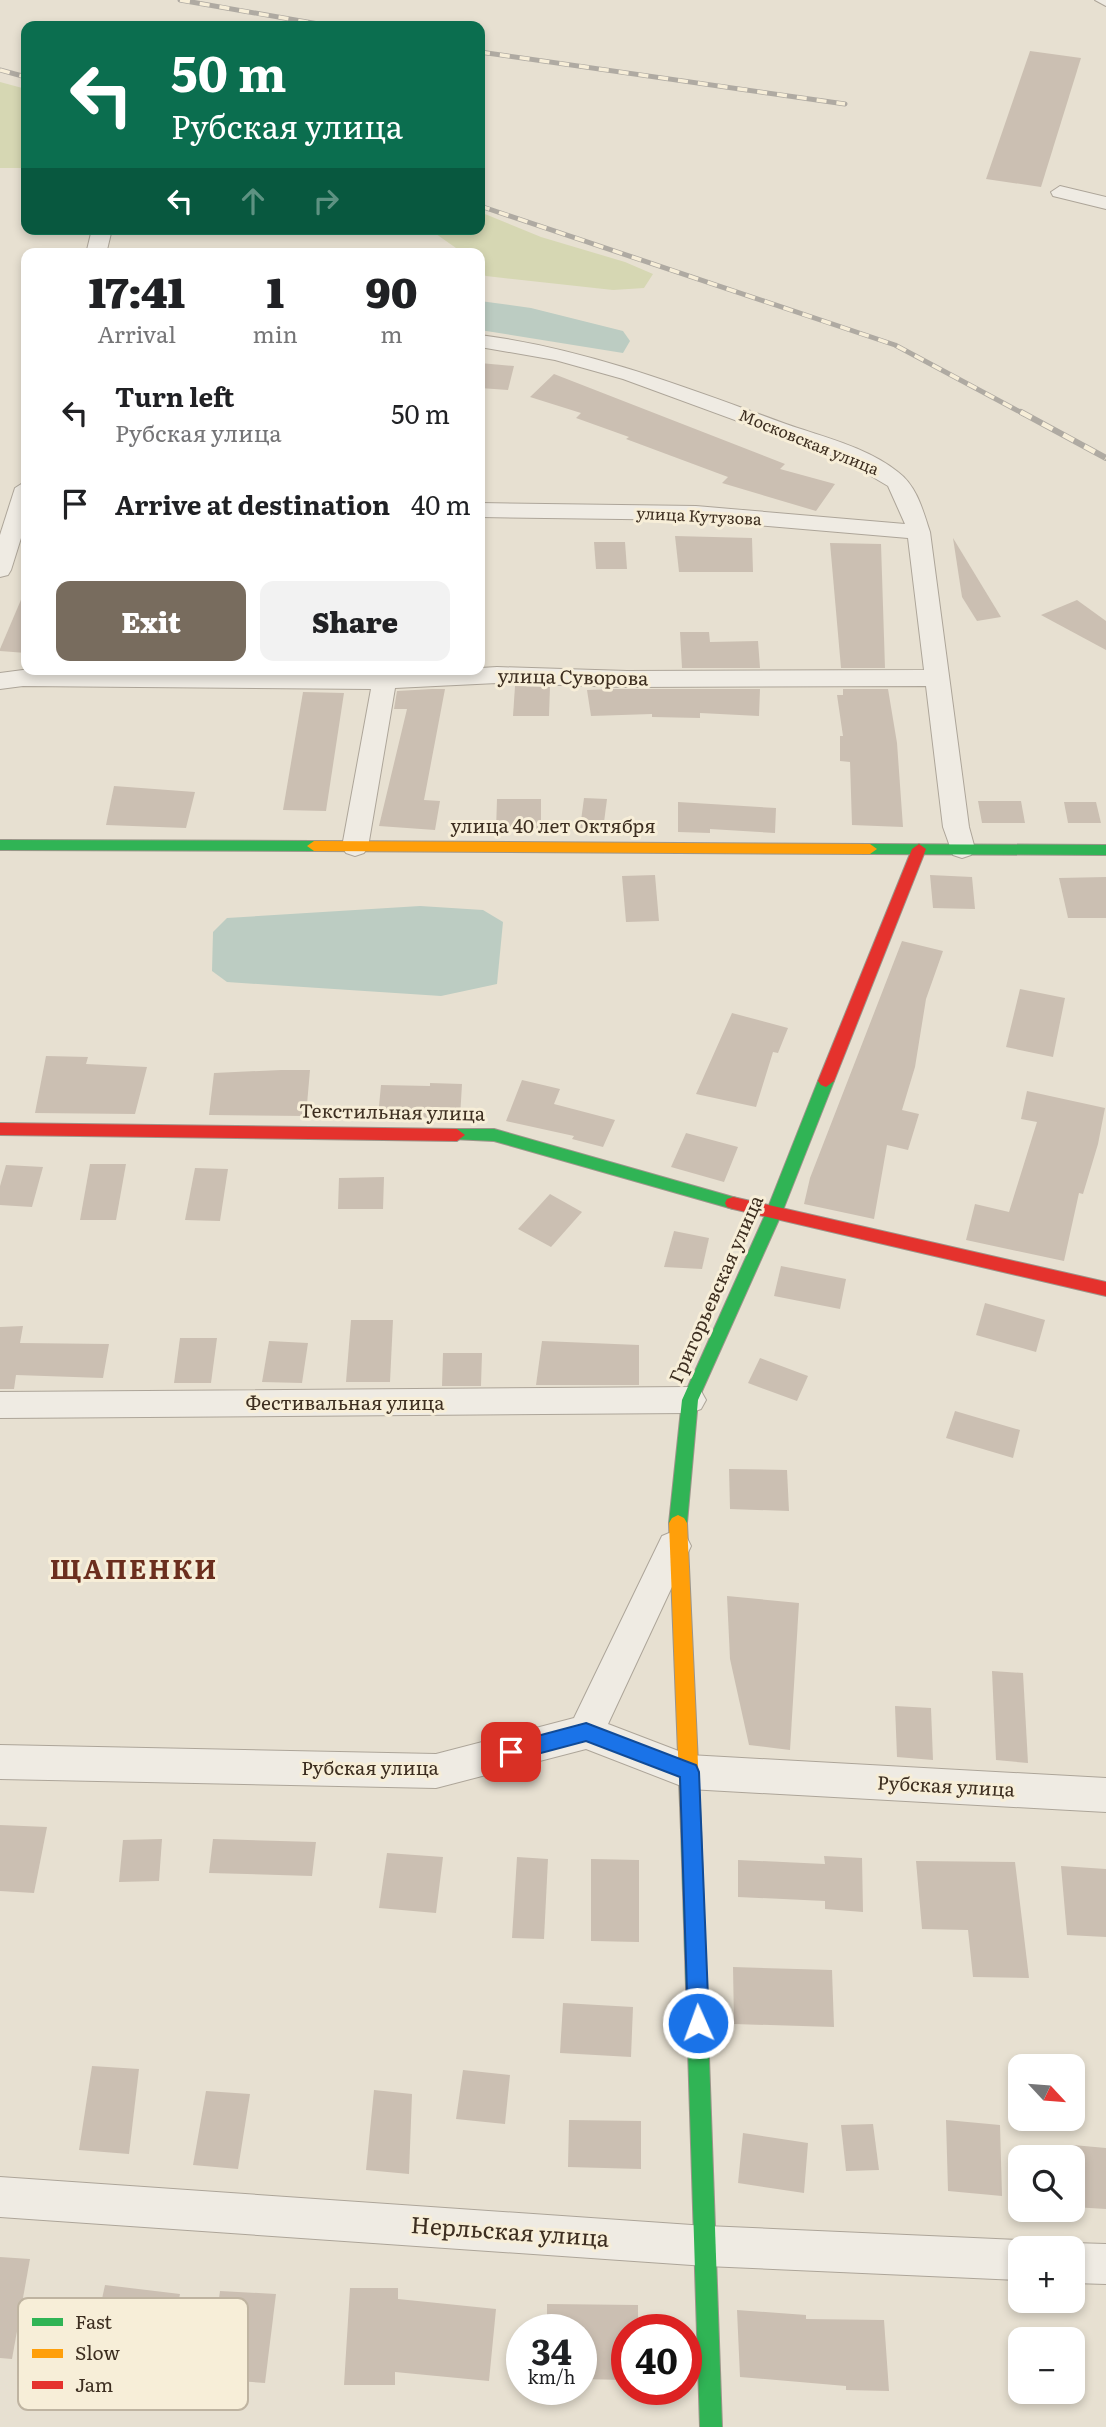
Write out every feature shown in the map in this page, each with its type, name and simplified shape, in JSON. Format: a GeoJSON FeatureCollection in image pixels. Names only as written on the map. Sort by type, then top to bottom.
{"type":"FeatureCollection","features":[{"type":"Feature","properties":{"kind":"street"},"geometry":{"type":"LineString","coordinates":[[1060,192],[1106,203]]}},
{"type":"Feature","properties":{"kind":"street","name":"Московская улица"},"geometry":{"type":"LineString","coordinates":[[485,342],[543,350],[616,368],[872,467],[891,477],[904,493],[919,533],[962,849]]}},
{"type":"Feature","properties":{"kind":"street","name":"улица Кутузова"},"geometry":{"type":"LineString","coordinates":[[485,510],[696,513],[919,533]]}},
{"type":"Feature","properties":{"kind":"street"},"geometry":{"type":"LineString","coordinates":[[0,570],[21,518]]}},
{"type":"Feature","properties":{"kind":"street","name":"улица Суворова"},"geometry":{"type":"LineString","coordinates":[[0,681],[23,678],[497,675],[627,679],[937,678]]}},
{"type":"Feature","properties":{"kind":"street"},"geometry":{"type":"LineString","coordinates":[[355,846],[386,676]]}},
{"type":"Feature","properties":{"kind":"street","name":"улица 40 лет Октября"},"geometry":{"type":"LineString","coordinates":[[0,845],[1106,850]]}},
{"type":"Feature","properties":{"kind":"street","name":"Григорьевская улица"},"geometry":{"type":"LineString","coordinates":[[710,2427],[689,1772],[677,1538],[690,1400],[773,1215],[919,849]]}},
{"type":"Feature","properties":{"kind":"street","name":"Текстильная улица"},"geometry":{"type":"LineString","coordinates":[[0,1129],[495,1135],[773,1215],[1106,1289]]}},
{"type":"Feature","properties":{"kind":"street","name":"Фестивальная улица"},"geometry":{"type":"LineString","coordinates":[[0,1405],[690,1400]]}},
{"type":"Feature","properties":{"kind":"street"},"geometry":{"type":"LineString","coordinates":[[586,1732],[677,1538]]}},
{"type":"Feature","properties":{"kind":"street","name":"Рубская улица"},"geometry":{"type":"LineString","coordinates":[[0,1762],[436,1771],[586,1732],[689,1772],[1106,1795]]}},
{"type":"Feature","properties":{"kind":"street","name":"Нерльская улица"},"geometry":{"type":"LineString","coordinates":[[0,2197],[706,2246],[1008,2259]]}},
{"type":"Feature","properties":{"kind":"street"},"geometry":{"type":"LineString","coordinates":[[1085,2263],[1106,2264]]}},
{"type":"Feature","properties":{"kind":"green space"},"geometry":{"type":"Polygon","coordinates":[[[0,82],[21,88],[21,168],[0,168],[0,82]]]}},
{"type":"Feature","properties":{"kind":"green space"},"geometry":{"type":"Polygon","coordinates":[[[485,214],[541,237],[625,262],[653,274],[644,288],[613,290],[486,276],[485,248],[456,248],[438,235],[485,235],[485,214]]]}},
{"type":"Feature","properties":{"kind":"shaded area"},"geometry":{"type":"Polygon","coordinates":[[[485,302],[531,308],[623,331],[630,341],[623,353],[485,331],[485,302]]]}},
{"type":"Feature","properties":{"kind":"shaded area"},"geometry":{"type":"Polygon","coordinates":[[[420,906],[483,910],[503,922],[497,984],[441,996],[227,982],[212,971],[213,932],[227,918],[420,906]]]}},
{"type":"Feature","properties":{"kind":"building"},"geometry":{"type":"Polygon","coordinates":[[[1030,51],[1081,58],[1041,187],[986,179],[1030,51]]]}},
{"type":"Feature","properties":{"kind":"building"},"geometry":{"type":"Polygon","coordinates":[[[485,363],[514,366],[508,390],[485,388],[485,363]]]}},
{"type":"Feature","properties":{"kind":"building"},"geometry":{"type":"Polygon","coordinates":[[[554,374],[785,464],[780,469],[835,484],[816,511],[722,483],[728,477],[576,418],[581,413],[530,397],[554,374]]]}},
{"type":"Feature","properties":{"kind":"building"},"geometry":{"type":"Polygon","coordinates":[[[675,536],[752,538],[753,572],[679,572],[675,536]]]}},
{"type":"Feature","properties":{"kind":"building"},"geometry":{"type":"Polygon","coordinates":[[[953,538],[1001,617],[977,621],[962,597],[953,538]]]}},
{"type":"Feature","properties":{"kind":"building"},"geometry":{"type":"Polygon","coordinates":[[[594,542],[625,542],[627,569],[596,569],[594,542]]]}},
{"type":"Feature","properties":{"kind":"building"},"geometry":{"type":"Polygon","coordinates":[[[830,543],[881,544],[885,668],[841,668],[830,543]]]}},
{"type":"Feature","properties":{"kind":"building"},"geometry":{"type":"Polygon","coordinates":[[[21,600],[21,653],[0,649],[21,600]]]}},
{"type":"Feature","properties":{"kind":"building"},"geometry":{"type":"Polygon","coordinates":[[[1077,600],[1106,621],[1106,650],[1041,615],[1077,600]]]}},
{"type":"Feature","properties":{"kind":"building"},"geometry":{"type":"Polygon","coordinates":[[[680,632],[709,632],[710,642],[758,641],[760,668],[682,668],[680,632]]]}},
{"type":"Feature","properties":{"kind":"building"},"geometry":{"type":"Polygon","coordinates":[[[515,686],[550,687],[549,716],[513,716],[515,686]]]}},
{"type":"Feature","properties":{"kind":"building"},"geometry":{"type":"Polygon","coordinates":[[[445,689],[424,800],[440,801],[435,830],[379,826],[407,709],[394,709],[397,691],[445,689]]]}},
{"type":"Feature","properties":{"kind":"building"},"geometry":{"type":"Polygon","coordinates":[[[760,689],[759,716],[700,713],[700,718],[652,717],[652,714],[591,716],[587,690],[760,689]]]}},
{"type":"Feature","properties":{"kind":"building"},"geometry":{"type":"Polygon","coordinates":[[[843,689],[888,689],[897,743],[903,827],[852,825],[850,762],[840,761],[840,736],[843,736],[837,695],[843,695],[843,689]]]}},
{"type":"Feature","properties":{"kind":"building"},"geometry":{"type":"Polygon","coordinates":[[[303,692],[344,693],[326,811],[283,810],[303,692]]]}},
{"type":"Feature","properties":{"kind":"building"},"geometry":{"type":"Polygon","coordinates":[[[114,786],[195,792],[186,828],[106,825],[114,786]]]}},
{"type":"Feature","properties":{"kind":"building"},"geometry":{"type":"Polygon","coordinates":[[[584,798],[607,799],[603,830],[580,828],[584,798]]]}},
{"type":"Feature","properties":{"kind":"building"},"geometry":{"type":"Polygon","coordinates":[[[497,799],[541,799],[541,830],[496,830],[497,799]]]}},
{"type":"Feature","properties":{"kind":"building"},"geometry":{"type":"Polygon","coordinates":[[[978,801],[1021,801],[1025,823],[982,823],[978,801]]]}},
{"type":"Feature","properties":{"kind":"building"},"geometry":{"type":"Polygon","coordinates":[[[678,802],[776,808],[775,833],[710,829],[710,833],[678,832],[678,802]]]}},
{"type":"Feature","properties":{"kind":"building"},"geometry":{"type":"Polygon","coordinates":[[[1064,802],[1096,802],[1101,823],[1068,823],[1064,802]]]}},
{"type":"Feature","properties":{"kind":"building"},"geometry":{"type":"Polygon","coordinates":[[[655,875],[659,921],[626,922],[622,876],[655,875]]]}},
{"type":"Feature","properties":{"kind":"building"},"geometry":{"type":"Polygon","coordinates":[[[930,875],[972,877],[975,909],[933,908],[930,875]]]}},
{"type":"Feature","properties":{"kind":"building"},"geometry":{"type":"Polygon","coordinates":[[[1106,877],[1106,918],[1068,918],[1059,878],[1106,877]]]}},
{"type":"Feature","properties":{"kind":"building"},"geometry":{"type":"Polygon","coordinates":[[[902,941],[943,951],[926,999],[915,1067],[902,1110],[919,1114],[908,1150],[887,1145],[874,1219],[804,1204],[810,1178],[902,941]]]}},
{"type":"Feature","properties":{"kind":"building"},"geometry":{"type":"Polygon","coordinates":[[[1020,989],[1065,998],[1053,1057],[1006,1047],[1020,989]]]}},
{"type":"Feature","properties":{"kind":"building"},"geometry":{"type":"Polygon","coordinates":[[[732,1013],[788,1028],[778,1053],[773,1052],[756,1107],[696,1094],[732,1013]]]}},
{"type":"Feature","properties":{"kind":"building"},"geometry":{"type":"Polygon","coordinates":[[[46,1056],[88,1057],[86,1064],[147,1067],[135,1114],[35,1113],[46,1056]]]}},
{"type":"Feature","properties":{"kind":"building"},"geometry":{"type":"Polygon","coordinates":[[[310,1070],[306,1116],[209,1115],[214,1073],[310,1070]]]}},
{"type":"Feature","properties":{"kind":"building"},"geometry":{"type":"Polygon","coordinates":[[[522,1080],[560,1089],[554,1104],[615,1120],[603,1147],[572,1139],[574,1136],[506,1121],[522,1080]]]}},
{"type":"Feature","properties":{"kind":"building"},"geometry":{"type":"Polygon","coordinates":[[[430,1083],[462,1084],[460,1118],[378,1117],[381,1085],[430,1086],[430,1083]]]}},
{"type":"Feature","properties":{"kind":"building"},"geometry":{"type":"Polygon","coordinates":[[[1027,1091],[1105,1108],[1098,1144],[1083,1194],[1079,1193],[1064,1261],[966,1240],[975,1204],[1009,1212],[1037,1122],[1021,1119],[1027,1091]]]}},
{"type":"Feature","properties":{"kind":"building"},"geometry":{"type":"Polygon","coordinates":[[[686,1133],[738,1147],[724,1182],[671,1167],[686,1133]]]}},
{"type":"Feature","properties":{"kind":"building"},"geometry":{"type":"Polygon","coordinates":[[[90,1164],[126,1164],[116,1220],[80,1220],[90,1164]]]}},
{"type":"Feature","properties":{"kind":"building"},"geometry":{"type":"Polygon","coordinates":[[[6,1165],[43,1167],[32,1207],[0,1205],[0,1186],[6,1165]]]}},
{"type":"Feature","properties":{"kind":"building"},"geometry":{"type":"Polygon","coordinates":[[[195,1168],[228,1169],[220,1221],[185,1220],[195,1168]]]}},
{"type":"Feature","properties":{"kind":"building"},"geometry":{"type":"Polygon","coordinates":[[[384,1177],[383,1209],[338,1209],[339,1178],[384,1177]]]}},
{"type":"Feature","properties":{"kind":"building"},"geometry":{"type":"Polygon","coordinates":[[[550,1194],[582,1212],[551,1247],[518,1229],[550,1194]]]}},
{"type":"Feature","properties":{"kind":"building"},"geometry":{"type":"Polygon","coordinates":[[[674,1231],[709,1238],[702,1269],[664,1267],[674,1231]]]}},
{"type":"Feature","properties":{"kind":"building"},"geometry":{"type":"Polygon","coordinates":[[[781,1266],[846,1279],[840,1309],[774,1296],[781,1266]]]}},
{"type":"Feature","properties":{"kind":"building"},"geometry":{"type":"Polygon","coordinates":[[[985,1303],[1045,1320],[1036,1352],[976,1335],[985,1303]]]}},
{"type":"Feature","properties":{"kind":"building"},"geometry":{"type":"Polygon","coordinates":[[[351,1320],[393,1320],[390,1382],[346,1382],[351,1320]]]}},
{"type":"Feature","properties":{"kind":"building"},"geometry":{"type":"Polygon","coordinates":[[[23,1326],[20,1343],[109,1344],[103,1378],[16,1375],[14,1389],[0,1389],[0,1327],[23,1326]]]}},
{"type":"Feature","properties":{"kind":"building"},"geometry":{"type":"Polygon","coordinates":[[[180,1338],[217,1338],[211,1383],[174,1383],[180,1338]]]}},
{"type":"Feature","properties":{"kind":"building"},"geometry":{"type":"Polygon","coordinates":[[[269,1341],[308,1343],[302,1383],[262,1382],[269,1341]]]}},
{"type":"Feature","properties":{"kind":"building"},"geometry":{"type":"Polygon","coordinates":[[[542,1341],[639,1345],[639,1385],[536,1385],[542,1341]]]}},
{"type":"Feature","properties":{"kind":"building"},"geometry":{"type":"Polygon","coordinates":[[[443,1353],[482,1353],[481,1386],[442,1386],[443,1353]]]}},
{"type":"Feature","properties":{"kind":"building"},"geometry":{"type":"Polygon","coordinates":[[[760,1358],[808,1376],[797,1401],[748,1383],[760,1358]]]}},
{"type":"Feature","properties":{"kind":"building"},"geometry":{"type":"Polygon","coordinates":[[[955,1411],[1020,1430],[1013,1458],[946,1438],[955,1411]]]}},
{"type":"Feature","properties":{"kind":"building"},"geometry":{"type":"Polygon","coordinates":[[[729,1469],[787,1470],[789,1511],[730,1509],[729,1469]]]}},
{"type":"Feature","properties":{"kind":"building"},"geometry":{"type":"Polygon","coordinates":[[[727,1596],[799,1603],[790,1750],[749,1745],[730,1659],[727,1596]]]}},
{"type":"Feature","properties":{"kind":"building"},"geometry":{"type":"Polygon","coordinates":[[[992,1671],[1023,1673],[1028,1763],[996,1760],[992,1671]]]}},
{"type":"Feature","properties":{"kind":"building"},"geometry":{"type":"Polygon","coordinates":[[[895,1706],[931,1708],[933,1760],[897,1757],[895,1706]]]}},
{"type":"Feature","properties":{"kind":"building"},"geometry":{"type":"Polygon","coordinates":[[[0,1825],[47,1827],[34,1893],[0,1891],[0,1825]]]}},
{"type":"Feature","properties":{"kind":"building"},"geometry":{"type":"Polygon","coordinates":[[[162,1839],[159,1881],[119,1882],[123,1840],[162,1839]]]}},
{"type":"Feature","properties":{"kind":"building"},"geometry":{"type":"Polygon","coordinates":[[[213,1839],[316,1842],[312,1876],[209,1873],[213,1839]]]}},
{"type":"Feature","properties":{"kind":"building"},"geometry":{"type":"Polygon","coordinates":[[[387,1853],[443,1857],[436,1913],[379,1908],[387,1853]]]}},
{"type":"Feature","properties":{"kind":"building"},"geometry":{"type":"Polygon","coordinates":[[[824,1856],[862,1858],[863,1912],[825,1909],[825,1901],[738,1897],[738,1860],[825,1864],[824,1856]]]}},
{"type":"Feature","properties":{"kind":"building"},"geometry":{"type":"Polygon","coordinates":[[[517,1857],[548,1859],[544,1939],[512,1938],[517,1857]]]}},
{"type":"Feature","properties":{"kind":"building"},"geometry":{"type":"Polygon","coordinates":[[[591,1859],[639,1860],[639,1942],[591,1941],[591,1859]]]}},
{"type":"Feature","properties":{"kind":"building"},"geometry":{"type":"Polygon","coordinates":[[[916,1861],[1015,1862],[1029,1978],[973,1977],[968,1930],[922,1929],[916,1861]]]}},
{"type":"Feature","properties":{"kind":"building"},"geometry":{"type":"Polygon","coordinates":[[[1061,1866],[1106,1869],[1106,1937],[1067,1935],[1061,1866]]]}},
{"type":"Feature","properties":{"kind":"building"},"geometry":{"type":"Polygon","coordinates":[[[733,1967],[832,1970],[834,2027],[734,2024],[733,1967]]]}},
{"type":"Feature","properties":{"kind":"building"},"geometry":{"type":"Polygon","coordinates":[[[563,2003],[633,2007],[631,2057],[560,2053],[563,2003]]]}},
{"type":"Feature","properties":{"kind":"building"},"geometry":{"type":"Polygon","coordinates":[[[92,2066],[139,2069],[129,2154],[79,2150],[92,2066]]]}},
{"type":"Feature","properties":{"kind":"building"},"geometry":{"type":"Polygon","coordinates":[[[463,2070],[510,2075],[505,2124],[456,2119],[463,2070]]]}},
{"type":"Feature","properties":{"kind":"building"},"geometry":{"type":"Polygon","coordinates":[[[374,2090],[412,2094],[409,2174],[366,2170],[374,2090]]]}},
{"type":"Feature","properties":{"kind":"building"},"geometry":{"type":"Polygon","coordinates":[[[206,2091],[250,2094],[238,2169],[193,2165],[206,2091]]]}},
{"type":"Feature","properties":{"kind":"building"},"geometry":{"type":"Polygon","coordinates":[[[569,2120],[641,2121],[641,2169],[568,2167],[569,2120]]]}},
{"type":"Feature","properties":{"kind":"building"},"geometry":{"type":"Polygon","coordinates":[[[946,2120],[1000,2125],[1002,2196],[948,2191],[946,2120]]]}},
{"type":"Feature","properties":{"kind":"building"},"geometry":{"type":"Polygon","coordinates":[[[873,2124],[879,2170],[846,2171],[841,2125],[873,2124]]]}},
{"type":"Feature","properties":{"kind":"building"},"geometry":{"type":"Polygon","coordinates":[[[743,2133],[808,2143],[804,2193],[738,2183],[743,2133]]]}},
{"type":"Feature","properties":{"kind":"building"},"geometry":{"type":"Polygon","coordinates":[[[1085,2146],[1106,2148],[1106,2209],[1085,2208],[1085,2146]]]}},
{"type":"Feature","properties":{"kind":"building"},"geometry":{"type":"Polygon","coordinates":[[[0,2257],[30,2259],[23,2298],[18,2298],[18,2326],[12,2359],[0,2358],[0,2257]]]}},
{"type":"Feature","properties":{"kind":"building"},"geometry":{"type":"Polygon","coordinates":[[[105,2285],[180,2294],[179,2298],[102,2298],[105,2285]]]}},
{"type":"Feature","properties":{"kind":"building"},"geometry":{"type":"Polygon","coordinates":[[[350,2288],[398,2288],[398,2299],[496,2309],[489,2381],[395,2372],[395,2385],[344,2385],[350,2288]]]}},
{"type":"Feature","properties":{"kind":"building"},"geometry":{"type":"Polygon","coordinates":[[[220,2291],[276,2294],[265,2383],[248,2382],[248,2298],[219,2298],[220,2291]]]}},
{"type":"Feature","properties":{"kind":"building"},"geometry":{"type":"Polygon","coordinates":[[[547,2304],[638,2305],[638,2314],[611,2314],[611,2380],[597,2379],[597,2314],[547,2314],[547,2304]]]}},
{"type":"Feature","properties":{"kind":"building"},"geometry":{"type":"Polygon","coordinates":[[[737,2310],[806,2315],[806,2319],[884,2320],[889,2391],[846,2390],[846,2386],[740,2377],[737,2310]]]}},
{"type":"Feature","properties":{"kind":"railway"},"geometry":{"type":"LineString","coordinates":[[180,0],[301,21]]}},
{"type":"Feature","properties":{"kind":"railway"},"geometry":{"type":"LineString","coordinates":[[485,53],[845,104]]}},
{"type":"Feature","properties":{"kind":"railway"},"geometry":{"type":"LineString","coordinates":[[0,70],[21,76]]}},
{"type":"Feature","properties":{"kind":"railway"},"geometry":{"type":"LineString","coordinates":[[485,208],[895,345],[1024,414]]}},
{"type":"Feature","properties":{"kind":"railway"},"geometry":{"type":"LineString","coordinates":[[1021,412],[1106,458]]}},
{"type":"Feature","properties":{"kind":"traffic: fast"},"geometry":{"type":"LineString","coordinates":[[0,845],[314,846]]}},
{"type":"Feature","properties":{"kind":"traffic: fast"},"geometry":{"type":"LineString","coordinates":[[870,849],[1106,850]]}},
{"type":"Feature","properties":{"kind":"traffic: fast"},"geometry":{"type":"LineString","coordinates":[[678,1523],[690,1400],[773,1215],[826,1081]]}},
{"type":"Feature","properties":{"kind":"traffic: fast"},"geometry":{"type":"LineString","coordinates":[[457,1135],[494,1135],[733,1203]]}},
{"type":"Feature","properties":{"kind":"traffic: fast"},"geometry":{"type":"LineString","coordinates":[[691,1830],[711,2427]]}},
{"type":"Feature","properties":{"kind":"traffic: slow"},"geometry":{"type":"LineString","coordinates":[[314,846],[870,849]]}},
{"type":"Feature","properties":{"kind":"traffic: slow"},"geometry":{"type":"LineString","coordinates":[[678,1523],[691,1830]]}},
{"type":"Feature","properties":{"kind":"traffic: jam"},"geometry":{"type":"LineString","coordinates":[[826,1081],[919,849]]}},
{"type":"Feature","properties":{"kind":"traffic: jam"},"geometry":{"type":"LineString","coordinates":[[0,1129],[457,1135]]}},
{"type":"Feature","properties":{"kind":"traffic: jam"},"geometry":{"type":"LineString","coordinates":[[733,1203],[1106,1289]]}},
{"type":"Feature","properties":{"kind":"district","name":"ЩАПЕНКИ"},"geometry":{"type":"Point","coordinates":[134,1570]}},
{"type":"Feature","properties":{"kind":"route"},"geometry":{"type":"LineString","coordinates":[[511,1752],[586,1732],[689,1772],[698,2023]]}}]}
